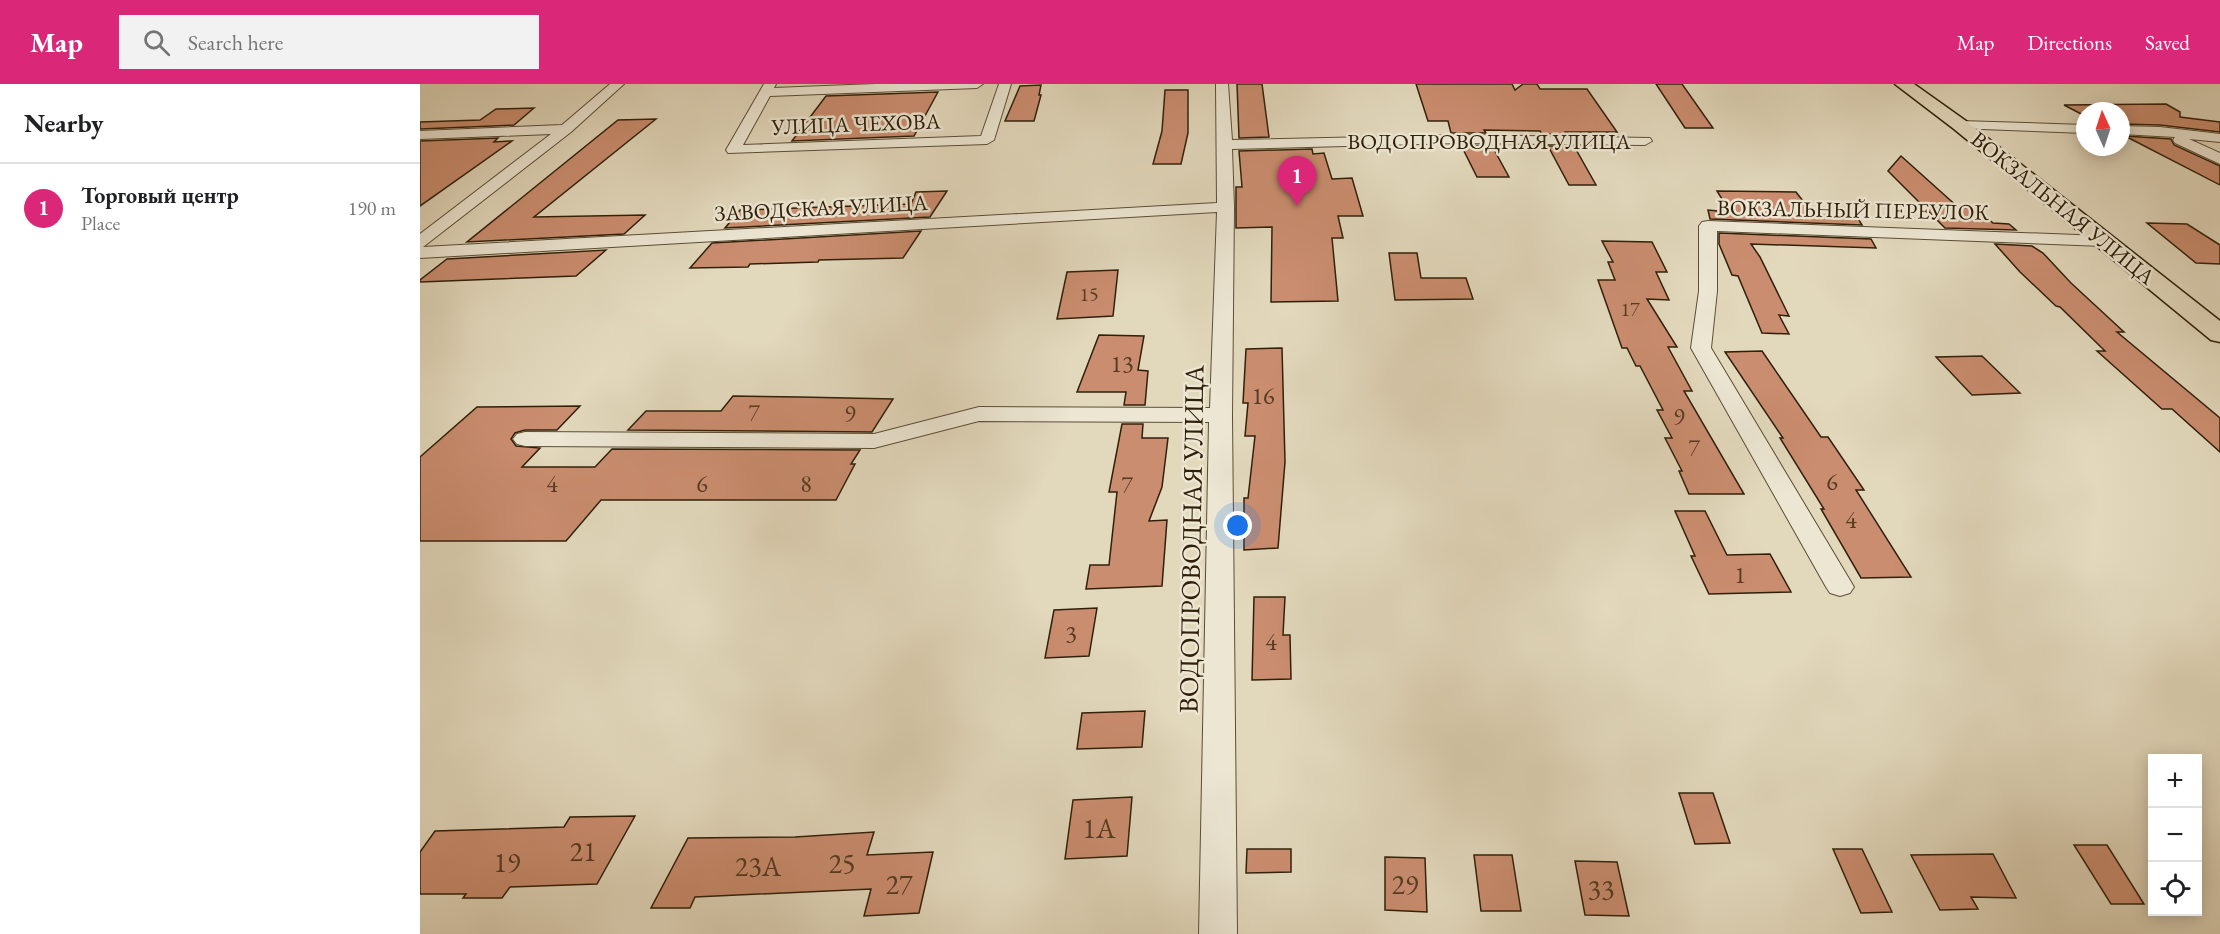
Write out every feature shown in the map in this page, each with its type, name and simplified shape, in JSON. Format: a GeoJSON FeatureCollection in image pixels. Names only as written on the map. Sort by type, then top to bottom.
{"type":"FeatureCollection","features":[{"type":"Feature","properties":{"kind":"main road","name":"ВОКЗАЛЬНАЯ УЛИЦА"},"geometry":{"type":"LineString","coordinates":[[1903,84],[1960,126],[2220,334]]}},
{"type":"Feature","properties":{"kind":"street"},"geometry":{"type":"LineString","coordinates":[[420,243],[566,129],[618,84]]}},
{"type":"Feature","properties":{"kind":"street","name":"УЛИЦА ЧЕХОВА"},"geometry":{"type":"LineString","coordinates":[[977,84],[768,88],[733,150],[987,140],[1005,84]]}},
{"type":"Feature","properties":{"kind":"street","name":"ВОДОПРОВОДНАЯ УЛИЦА"},"geometry":{"type":"LineString","coordinates":[[1218,934],[1221,415],[1226,207],[1226,145],[1222,84]]}},
{"type":"Feature","properties":{"kind":"street"},"geometry":{"type":"LineString","coordinates":[[1960,126],[2076,129]]}},
{"type":"Feature","properties":{"kind":"street"},"geometry":{"type":"LineString","coordinates":[[420,135],[566,129]]}},
{"type":"Feature","properties":{"kind":"street"},"geometry":{"type":"LineString","coordinates":[[2130,129],[2160,130],[2220,138]]}},
{"type":"Feature","properties":{"kind":"street"},"geometry":{"type":"LineString","coordinates":[[2160,130],[2220,159]]}},
{"type":"Feature","properties":{"kind":"street","name":"ВОДОПРОВОДНАЯ УЛИЦА"},"geometry":{"type":"LineString","coordinates":[[1226,145],[1461,139],[1645,141]]}},
{"type":"Feature","properties":{"kind":"street","name":"ЗАВОДСКАЯ УЛИЦА"},"geometry":{"type":"LineString","coordinates":[[420,254],[1226,207]]}},
{"type":"Feature","properties":{"kind":"street","name":"ВОКЗАЛЬНЫЙ ПЕРЕУЛОК"},"geometry":{"type":"LineString","coordinates":[[1840,587],[1701,348],[1708,291],[1708,226],[2103,241]]}},
{"type":"Feature","properties":{"kind":"street"},"geometry":{"type":"LineString","coordinates":[[525,439],[874,441],[979,414],[1221,415]]}},
{"type":"Feature","properties":{"kind":"building"},"geometry":{"type":"Polygon","coordinates":[[[1237,84],[1262,84],[1269,137],[1239,138],[1237,84]]]}},
{"type":"Feature","properties":{"kind":"building"},"geometry":{"type":"Polygon","coordinates":[[[1416,84],[1512,84],[1515,90],[1523,84],[1537,84],[1540,89],[1587,89],[1617,132],[1542,134],[1540,131],[1484,130],[1486,133],[1451,133],[1448,121],[1428,121],[1416,84]]]}},
{"type":"Feature","properties":{"kind":"building"},"geometry":{"type":"Polygon","coordinates":[[[1656,84],[1682,84],[1713,128],[1685,128],[1656,84]]]}},
{"type":"Feature","properties":{"kind":"building"},"geometry":{"type":"Polygon","coordinates":[[[1041,85],[1039,95],[1041,95],[1034,121],[1005,121],[1020,86],[1041,85]]]}},
{"type":"Feature","properties":{"kind":"building"},"geometry":{"type":"Polygon","coordinates":[[[1165,90],[1188,90],[1188,133],[1181,164],[1153,164],[1162,131],[1165,90]]]}},
{"type":"Feature","properties":{"kind":"building"},"geometry":{"type":"Polygon","coordinates":[[[938,92],[914,136],[792,141],[826,96],[938,92]]]}},
{"type":"Feature","properties":{"kind":"building"},"geometry":{"type":"Polygon","coordinates":[[[2130,104],[2166,104],[2180,112],[2180,117],[2220,122],[2220,132],[2160,125],[2130,124],[2130,104]]]}},
{"type":"Feature","properties":{"kind":"building"},"geometry":{"type":"Polygon","coordinates":[[[2064,105],[2076,105],[2076,111],[2064,105]]]}},
{"type":"Feature","properties":{"kind":"building"},"geometry":{"type":"Polygon","coordinates":[[[534,108],[514,125],[420,129],[420,122],[480,120],[496,109],[534,108]]]}},
{"type":"Feature","properties":{"kind":"building"},"geometry":{"type":"Polygon","coordinates":[[[656,119],[534,217],[645,215],[624,234],[467,242],[618,120],[656,119]]]}},
{"type":"Feature","properties":{"kind":"building"},"geometry":{"type":"Polygon","coordinates":[[[2130,136],[2171,139],[2174,145],[2220,166],[2220,185],[2130,139],[2130,136]]]}},
{"type":"Feature","properties":{"kind":"building"},"geometry":{"type":"Polygon","coordinates":[[[498,138],[494,142],[512,141],[420,206],[420,141],[498,138]]]}},
{"type":"Feature","properties":{"kind":"building"},"geometry":{"type":"Polygon","coordinates":[[[1461,145],[1492,146],[1509,177],[1477,177],[1461,145]]]}},
{"type":"Feature","properties":{"kind":"building"},"geometry":{"type":"Polygon","coordinates":[[[1548,146],[1574,146],[1596,185],[1569,185],[1548,146]]]}},
{"type":"Feature","properties":{"kind":"building"},"geometry":{"type":"Polygon","coordinates":[[[1312,149],[1313,154],[1324,153],[1332,179],[1352,178],[1363,216],[1338,216],[1343,238],[1332,238],[1338,301],[1271,302],[1272,227],[1236,228],[1236,187],[1242,187],[1239,151],[1312,149]]]}},
{"type":"Feature","properties":{"kind":"building"},"geometry":{"type":"Polygon","coordinates":[[[1901,156],[1959,208],[1976,208],[1993,223],[2009,224],[2016,230],[1945,228],[1888,171],[1901,156]]]}},
{"type":"Feature","properties":{"kind":"building"},"geometry":{"type":"Polygon","coordinates":[[[947,191],[930,217],[725,228],[740,210],[911,204],[916,192],[947,191]]]}},
{"type":"Feature","properties":{"kind":"building"},"geometry":{"type":"Polygon","coordinates":[[[1717,191],[1796,192],[1814,215],[1857,217],[1862,225],[1710,219],[1708,210],[1730,212],[1717,191]]]}},
{"type":"Feature","properties":{"kind":"building"},"geometry":{"type":"Polygon","coordinates":[[[2147,223],[2187,224],[2220,245],[2220,264],[2196,263],[2147,223]]]}},
{"type":"Feature","properties":{"kind":"building"},"geometry":{"type":"Polygon","coordinates":[[[921,231],[903,258],[819,260],[818,262],[750,264],[748,267],[690,268],[712,243],[921,231]]]}},
{"type":"Feature","properties":{"kind":"building"},"geometry":{"type":"Polygon","coordinates":[[[1719,233],[1871,239],[1876,248],[1751,244],[1760,257],[1789,316],[1779,315],[1789,334],[1762,333],[1738,276],[1732,275],[1719,244],[1719,233]]]}},
{"type":"Feature","properties":{"kind":"building"},"geometry":{"type":"Polygon","coordinates":[[[1602,241],[1652,242],[1667,272],[1656,272],[1669,300],[1647,299],[1677,347],[1668,347],[1692,391],[1684,391],[1744,494],[1689,494],[1679,471],[1682,471],[1665,438],[1672,438],[1657,410],[1663,410],[1640,366],[1636,366],[1627,348],[1622,348],[1598,280],[1615,280],[1608,262],[1613,262],[1602,241]]]}},
{"type":"Feature","properties":{"kind":"building"},"geometry":{"type":"Polygon","coordinates":[[[1995,244],[2032,246],[2043,253],[2071,283],[2124,332],[2117,332],[2220,418],[2220,452],[2172,409],[2162,409],[2097,351],[2105,351],[2020,272],[1995,244]]]}},
{"type":"Feature","properties":{"kind":"building"},"geometry":{"type":"Polygon","coordinates":[[[606,250],[576,276],[420,282],[447,259],[606,250]]]}},
{"type":"Feature","properties":{"kind":"building"},"geometry":{"type":"Polygon","coordinates":[[[1389,253],[1417,253],[1421,278],[1466,278],[1473,299],[1395,300],[1389,253]]]}},
{"type":"Feature","properties":{"kind":"building"},"geometry":{"type":"Polygon","coordinates":[[[1118,270],[1113,316],[1057,319],[1067,272],[1118,270]]]}},
{"type":"Feature","properties":{"kind":"building"},"geometry":{"type":"Polygon","coordinates":[[[1099,335],[1144,336],[1138,370],[1148,371],[1145,405],[1124,405],[1126,392],[1077,392],[1099,335]]]}},
{"type":"Feature","properties":{"kind":"building"},"geometry":{"type":"Polygon","coordinates":[[[1282,348],[1285,462],[1278,548],[1244,550],[1244,498],[1248,498],[1255,436],[1245,436],[1248,403],[1243,403],[1246,349],[1282,348]]]}},
{"type":"Feature","properties":{"kind":"building"},"geometry":{"type":"Polygon","coordinates":[[[1762,351],[1821,437],[1828,437],[1864,490],[1856,490],[1911,577],[1861,578],[1821,509],[1824,509],[1780,438],[1783,438],[1725,352],[1762,351]]]}},
{"type":"Feature","properties":{"kind":"building"},"geometry":{"type":"Polygon","coordinates":[[[1982,356],[2020,393],[1972,395],[1936,357],[1982,356]]]}},
{"type":"Feature","properties":{"kind":"building"},"geometry":{"type":"Polygon","coordinates":[[[733,396],[893,399],[872,432],[628,430],[646,411],[721,411],[733,396]]]}},
{"type":"Feature","properties":{"kind":"building"},"geometry":{"type":"Polygon","coordinates":[[[580,406],[557,430],[525,430],[515,433],[511,439],[516,446],[540,448],[522,467],[595,467],[612,449],[860,450],[851,464],[855,464],[836,500],[601,500],[566,541],[420,541],[420,457],[477,407],[580,406]]]}},
{"type":"Feature","properties":{"kind":"building"},"geometry":{"type":"Polygon","coordinates":[[[1122,424],[1143,424],[1142,438],[1168,438],[1162,487],[1149,521],[1167,520],[1162,586],[1086,589],[1090,565],[1109,565],[1117,492],[1109,492],[1122,424]]]}},
{"type":"Feature","properties":{"kind":"building"},"geometry":{"type":"Polygon","coordinates":[[[1675,511],[1705,511],[1727,555],[1770,554],[1791,592],[1709,594],[1691,556],[1695,556],[1675,511]]]}},
{"type":"Feature","properties":{"kind":"building"},"geometry":{"type":"Polygon","coordinates":[[[1254,597],[1285,597],[1283,635],[1290,635],[1291,679],[1252,680],[1254,597]]]}},
{"type":"Feature","properties":{"kind":"building"},"geometry":{"type":"Polygon","coordinates":[[[1097,608],[1089,656],[1045,658],[1054,610],[1097,608]]]}},
{"type":"Feature","properties":{"kind":"building"},"geometry":{"type":"Polygon","coordinates":[[[1145,711],[1142,747],[1077,749],[1082,713],[1145,711]]]}},
{"type":"Feature","properties":{"kind":"building"},"geometry":{"type":"Polygon","coordinates":[[[1679,793],[1713,793],[1730,843],[1695,844],[1679,793]]]}},
{"type":"Feature","properties":{"kind":"building"},"geometry":{"type":"Polygon","coordinates":[[[1132,797],[1127,856],[1065,859],[1073,800],[1132,797]]]}},
{"type":"Feature","properties":{"kind":"building"},"geometry":{"type":"Polygon","coordinates":[[[635,816],[597,884],[510,887],[502,898],[463,898],[466,894],[420,894],[420,852],[435,831],[564,827],[570,817],[635,816]]]}},
{"type":"Feature","properties":{"kind":"building"},"geometry":{"type":"Polygon","coordinates":[[[874,832],[867,855],[933,852],[919,913],[864,916],[871,889],[695,897],[690,908],[651,908],[688,838],[795,837],[874,832]]]}},
{"type":"Feature","properties":{"kind":"building"},"geometry":{"type":"Polygon","coordinates":[[[2074,845],[2107,845],[2144,904],[2111,904],[2074,845]]]}},
{"type":"Feature","properties":{"kind":"building"},"geometry":{"type":"Polygon","coordinates":[[[1247,849],[1291,849],[1291,872],[1246,873],[1247,849]]]}},
{"type":"Feature","properties":{"kind":"building"},"geometry":{"type":"Polygon","coordinates":[[[1833,849],[1862,849],[1892,912],[1861,913],[1833,849]]]}},
{"type":"Feature","properties":{"kind":"building"},"geometry":{"type":"Polygon","coordinates":[[[1993,854],[2016,898],[1971,897],[1978,909],[1940,910],[1911,855],[1993,854]]]}},
{"type":"Feature","properties":{"kind":"building"},"geometry":{"type":"Polygon","coordinates":[[[1474,855],[1512,855],[1521,911],[1481,911],[1474,855]]]}},
{"type":"Feature","properties":{"kind":"building"},"geometry":{"type":"Polygon","coordinates":[[[1385,857],[1425,858],[1427,912],[1385,910],[1385,857]]]}},
{"type":"Feature","properties":{"kind":"building"},"geometry":{"type":"Polygon","coordinates":[[[1575,861],[1617,862],[1629,916],[1585,915],[1575,861]]]}},
{"type":"Feature","properties":{"kind":"place","name":"Торговый центр"},"geometry":{"type":"Point","coordinates":[1297,206]}}]}
